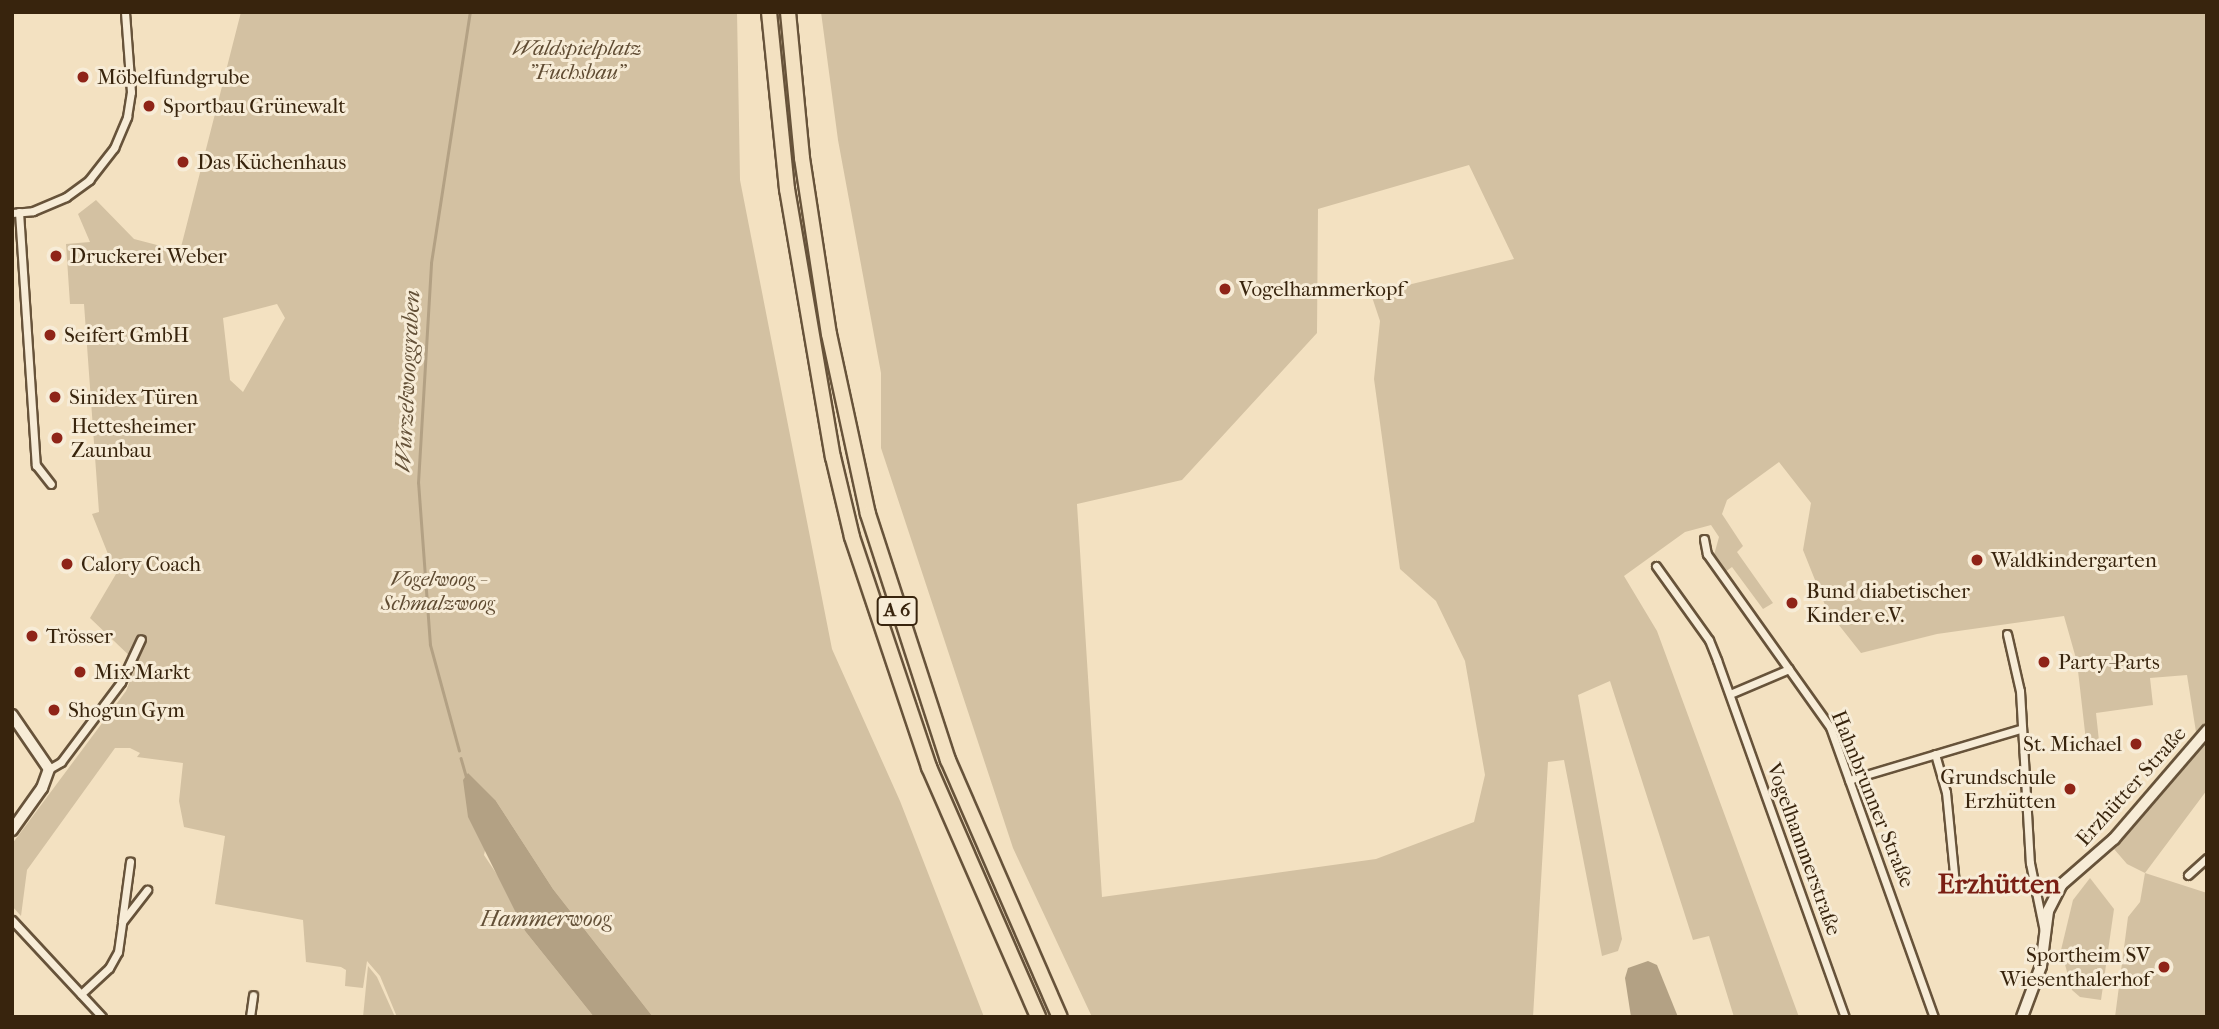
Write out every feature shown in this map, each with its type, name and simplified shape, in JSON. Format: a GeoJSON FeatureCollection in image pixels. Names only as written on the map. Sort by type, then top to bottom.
{"type":"FeatureCollection","features":[{"type":"Feature","properties":{"kind":"highway","name":"A 6"},"geometry":{"type":"LineString","coordinates":[[769,12],[787,189],[833,457],[871,602],[929,767],[1038,1017]]}},
{"type":"Feature","properties":{"kind":"highway","name":"A 6"},"geometry":{"type":"LineString","coordinates":[[788,12],[805,183],[853,453],[890,590],[948,760],[1060,1017]]}},
{"type":"Feature","properties":{"kind":"street"},"geometry":{"type":"LineString","coordinates":[[51,484],[36,465],[15,213],[66,197],[89,180],[114,148],[131,92],[125,12]]}},
{"type":"Feature","properties":{"kind":"street","name":"Hahnbrunner Straße"},"geometry":{"type":"LineString","coordinates":[[1704,539],[1707,554],[1830,727],[1934,1017]]}},
{"type":"Feature","properties":{"kind":"street","name":"Vogelhammerstraße"},"geometry":{"type":"LineString","coordinates":[[1656,566],[1709,640],[1845,1017]]}},
{"type":"Feature","properties":{"kind":"street"},"geometry":{"type":"LineString","coordinates":[[2007,634],[2020,691],[2020,729],[2031,875],[2045,934]]}},
{"type":"Feature","properties":{"kind":"street"},"geometry":{"type":"LineString","coordinates":[[12,830],[42,788],[49,769],[61,762],[121,682],[141,639]]}},
{"type":"Feature","properties":{"kind":"street"},"geometry":{"type":"LineString","coordinates":[[1730,694],[1789,669]]}},
{"type":"Feature","properties":{"kind":"street"},"geometry":{"type":"LineString","coordinates":[[12,715],[49,769]]}},
{"type":"Feature","properties":{"kind":"street"},"geometry":{"type":"LineString","coordinates":[[1849,780],[2020,729]]}},
{"type":"Feature","properties":{"kind":"street","name":"Erzhütter Straße"},"geometry":{"type":"LineString","coordinates":[[2022,1017],[2041,966],[2048,911],[2061,885],[2106,848],[2207,731]]}},
{"type":"Feature","properties":{"kind":"street"},"geometry":{"type":"LineString","coordinates":[[1935,754],[1946,792],[1953,883],[1965,883]]}},
{"type":"Feature","properties":{"kind":"street"},"geometry":{"type":"LineString","coordinates":[[2188,875],[2207,858]]}},
{"type":"Feature","properties":{"kind":"street"},"geometry":{"type":"LineString","coordinates":[[80,994],[109,968],[118,952],[130,862]]}},
{"type":"Feature","properties":{"kind":"street"},"geometry":{"type":"LineString","coordinates":[[122,922],[147,890]]}},
{"type":"Feature","properties":{"kind":"street"},"geometry":{"type":"LineString","coordinates":[[12,920],[102,1017]]}},
{"type":"Feature","properties":{"kind":"street"},"geometry":{"type":"LineString","coordinates":[[250,1017],[253,995]]}},
{"type":"Feature","properties":{"kind":"green space"},"geometry":{"type":"Polygon","coordinates":[[[241,12],[737,12],[740,180],[832,649],[900,801],[984,1017],[653,1017],[553,889],[496,801],[484,855],[510,894],[525,931],[594,1017],[397,1017],[380,976],[367,961],[363,988],[345,986],[346,970],[341,967],[306,962],[303,920],[215,904],[225,836],[184,827],[179,801],[183,763],[137,757],[140,753],[130,748],[115,748],[27,870],[21,916],[12,906],[12,844],[126,691],[137,663],[90,618],[116,574],[92,514],[99,512],[84,304],[70,304],[66,244],[90,242],[78,214],[96,200],[134,239],[180,251],[241,12]],[[277,304],[223,318],[230,380],[243,392],[285,318],[277,304]]]}},
{"type":"Feature","properties":{"kind":"green space"},"geometry":{"type":"Polygon","coordinates":[[[821,12],[2207,12],[2207,790],[2145,873],[2127,864],[2114,849],[2199,751],[2187,675],[2150,678],[2153,705],[2096,713],[2099,741],[2086,741],[2077,662],[2064,616],[1937,634],[1861,653],[1827,610],[1803,550],[1811,503],[1779,462],[1727,500],[1722,514],[1743,546],[1737,552],[1773,603],[1763,609],[1732,567],[1725,572],[1714,555],[1719,537],[1711,525],[1685,532],[1624,576],[1657,631],[1799,1017],[1734,1017],[1709,936],[1693,940],[1610,681],[1578,695],[1622,939],[1618,951],[1602,956],[1564,760],[1548,762],[1533,1017],[1092,1017],[1013,848],[881,448],[881,373],[838,140],[821,12]],[[1469,165],[1318,209],[1317,333],[1182,480],[1077,504],[1102,897],[1376,859],[1474,822],[1485,775],[1465,661],[1436,601],[1400,569],[1374,379],[1380,321],[1371,294],[1514,259],[1469,165]]]}},
{"type":"Feature","properties":{"kind":"green space","name":"Sportheim SV Wiesenthalerhof"},"geometry":{"type":"Polygon","coordinates":[[[2145,873],[2207,893],[2207,1017],[2115,1017],[2128,917],[2140,902],[2145,873]]]}},
{"type":"Feature","properties":{"kind":"green space"},"geometry":{"type":"Polygon","coordinates":[[[2090,878],[2114,909],[2101,1000],[2080,997],[2072,990],[2061,950],[2073,900],[2090,878]]]}},
{"type":"Feature","properties":{"kind":"green space"},"geometry":{"type":"Polygon","coordinates":[[[368,966],[377,977],[395,1017],[363,1017],[368,966]]]}},
{"type":"Feature","properties":{"kind":"water","name":"Hammerwoog"},"geometry":{"type":"Polygon","coordinates":[[[468,773],[496,801],[553,889],[653,1017],[594,1017],[525,931],[468,817],[463,780],[468,773]]]}},
{"type":"Feature","properties":{"kind":"water"},"geometry":{"type":"Polygon","coordinates":[[[1648,961],[1657,965],[1678,1017],[1631,1017],[1625,978],[1628,968],[1648,961]]]}},
{"type":"Feature","properties":{"kind":"waterway","name":"Wurzelwooggraben"},"geometry":{"type":"LineString","coordinates":[[459,751],[430,645],[418,483],[431,263],[470,12]]}},
{"type":"Feature","properties":{"kind":"waterway"},"geometry":{"type":"LineString","coordinates":[[461,758],[466,776]]}},
{"type":"Feature","properties":{"kind":"place","name":"Möbelfundgrube"},"geometry":{"type":"Point","coordinates":[83,77]}},
{"type":"Feature","properties":{"kind":"place","name":"Sportbau Grünewalt"},"geometry":{"type":"Point","coordinates":[149,106]}},
{"type":"Feature","properties":{"kind":"place","name":"Das Küchenhaus"},"geometry":{"type":"Point","coordinates":[183,162]}},
{"type":"Feature","properties":{"kind":"place","name":"Druckerei Weber"},"geometry":{"type":"Point","coordinates":[56,256]}},
{"type":"Feature","properties":{"kind":"place","name":"Vogelhammerkopf"},"geometry":{"type":"Point","coordinates":[1225,289]}},
{"type":"Feature","properties":{"kind":"place","name":"Seifert GmbH"},"geometry":{"type":"Point","coordinates":[50,335]}},
{"type":"Feature","properties":{"kind":"place","name":"Sinidex Türen"},"geometry":{"type":"Point","coordinates":[55,397]}},
{"type":"Feature","properties":{"kind":"place","name":"Hettesheimer Zaunbau"},"geometry":{"type":"Point","coordinates":[57,438]}},
{"type":"Feature","properties":{"kind":"place","name":"Waldkindergarten"},"geometry":{"type":"Point","coordinates":[1977,560]}},
{"type":"Feature","properties":{"kind":"place","name":"Calory Coach"},"geometry":{"type":"Point","coordinates":[67,564]}},
{"type":"Feature","properties":{"kind":"place","name":"Bund diabetischer Kinder e.V."},"geometry":{"type":"Point","coordinates":[1792,603]}},
{"type":"Feature","properties":{"kind":"place","name":"Trösser"},"geometry":{"type":"Point","coordinates":[32,636]}},
{"type":"Feature","properties":{"kind":"place","name":"Party-Parts"},"geometry":{"type":"Point","coordinates":[2044,662]}},
{"type":"Feature","properties":{"kind":"place","name":"Mix Markt"},"geometry":{"type":"Point","coordinates":[80,672]}},
{"type":"Feature","properties":{"kind":"place","name":"Shogun Gym"},"geometry":{"type":"Point","coordinates":[54,710]}},
{"type":"Feature","properties":{"kind":"place","name":"St. Michael"},"geometry":{"type":"Point","coordinates":[2136,744]}},
{"type":"Feature","properties":{"kind":"place","name":"Grundschule Erzhütten"},"geometry":{"type":"Point","coordinates":[2070,789]}},
{"type":"Feature","properties":{"kind":"place","name":"Sportheim SV Wiesenthalerhof"},"geometry":{"type":"Point","coordinates":[2164,967]}},
{"type":"Feature","properties":{"kind":"district","name":"Erzhütten"},"geometry":{"type":"Point","coordinates":[1999,884]}},
{"type":"Feature","properties":{"kind":"park label","name":"Waldspielplatz \"Fuchsbau\""},"geometry":{"type":"Point","coordinates":[577,60]}},
{"type":"Feature","properties":{"kind":"park label","name":"Vogelwoog - Schmalzwoog"},"geometry":{"type":"Point","coordinates":[438,591]}}]}
